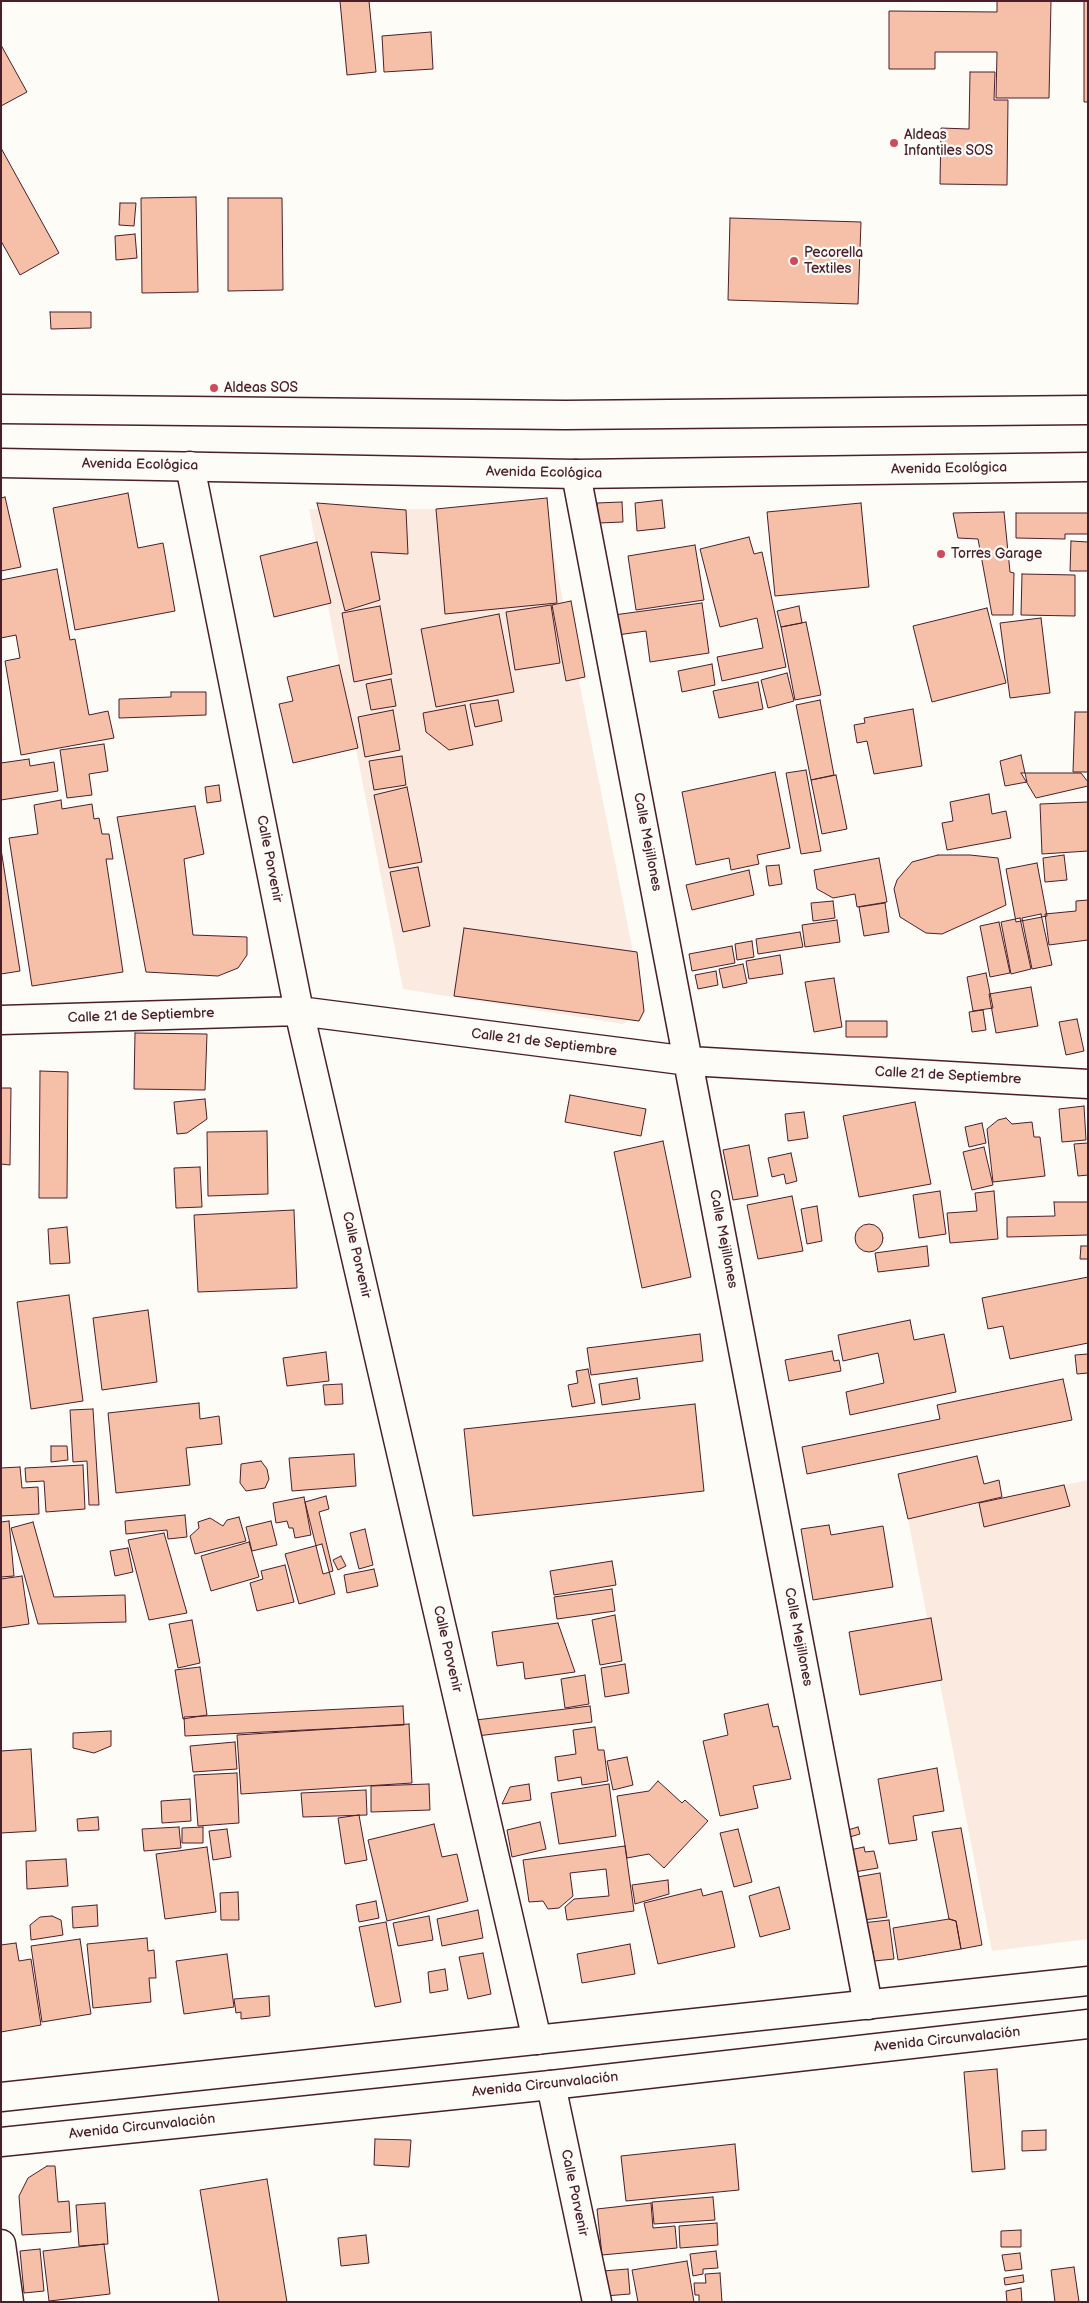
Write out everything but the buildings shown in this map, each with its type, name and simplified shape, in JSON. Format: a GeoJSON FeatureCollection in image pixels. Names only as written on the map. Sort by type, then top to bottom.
{"type":"FeatureCollection","features":[{"type":"Feature","properties":{"kind":"street"},"geometry":{"type":"LineString","coordinates":[[1,409],[565,415],[1088,410]]}},
{"type":"Feature","properties":{"kind":"street","name":"Avenida Ecológica"},"geometry":{"type":"LineString","coordinates":[[1,463],[576,474],[1088,467]]}},
{"type":"Feature","properties":{"kind":"street","name":"Calle Porvenir"},"geometry":{"type":"LineString","coordinates":[[190,466],[299,1011],[537,2040]]}},
{"type":"Feature","properties":{"kind":"street","name":"Calle Mejillones"},"geometry":{"type":"LineString","coordinates":[[576,474],[868,2005]]}},
{"type":"Feature","properties":{"kind":"street","name":"Calle 21 de Septiembre"},"geometry":{"type":"LineString","coordinates":[[1,1020],[299,1011],[689,1062],[1088,1084]]}},
{"type":"Feature","properties":{"kind":"street"},"geometry":{"type":"LineString","coordinates":[[1,2097],[1088,1981]]}},
{"type":"Feature","properties":{"kind":"street","name":"Avenida Circunvalación"},"geometry":{"type":"LineString","coordinates":[[1,2142],[551,2085],[1088,2024]]}},
{"type":"Feature","properties":{"kind":"street","name":"Calle Porvenir"},"geometry":{"type":"LineString","coordinates":[[551,2085],[597,2302]]}},
{"type":"Feature","properties":{"kind":"street"},"geometry":{"type":"LineString","coordinates":[[1,2244],[9,2302]]}},
{"type":"Feature","properties":{"kind":"shaded area"},"geometry":{"type":"Polygon","coordinates":[[[309,509],[530,509],[549,531],[644,1007],[636,1017],[623,1024],[403,989],[309,509]]]}},
{"type":"Feature","properties":{"kind":"shaded area"},"geometry":{"type":"Polygon","coordinates":[[[1088,1480],[1088,1939],[992,1951],[908,1519],[1088,1480]]]}},
{"type":"Feature","properties":{"kind":"place","name":"Aldeas Infantiles SOS"},"geometry":{"type":"Point","coordinates":[894,143]}},
{"type":"Feature","properties":{"kind":"place","name":"Pecorella Textiles"},"geometry":{"type":"Point","coordinates":[794,261]}},
{"type":"Feature","properties":{"kind":"place","name":"Aldeas SOS"},"geometry":{"type":"Point","coordinates":[214,388]}},
{"type":"Feature","properties":{"kind":"place","name":"Torres Garage"},"geometry":{"type":"Point","coordinates":[941,554]}}]}
